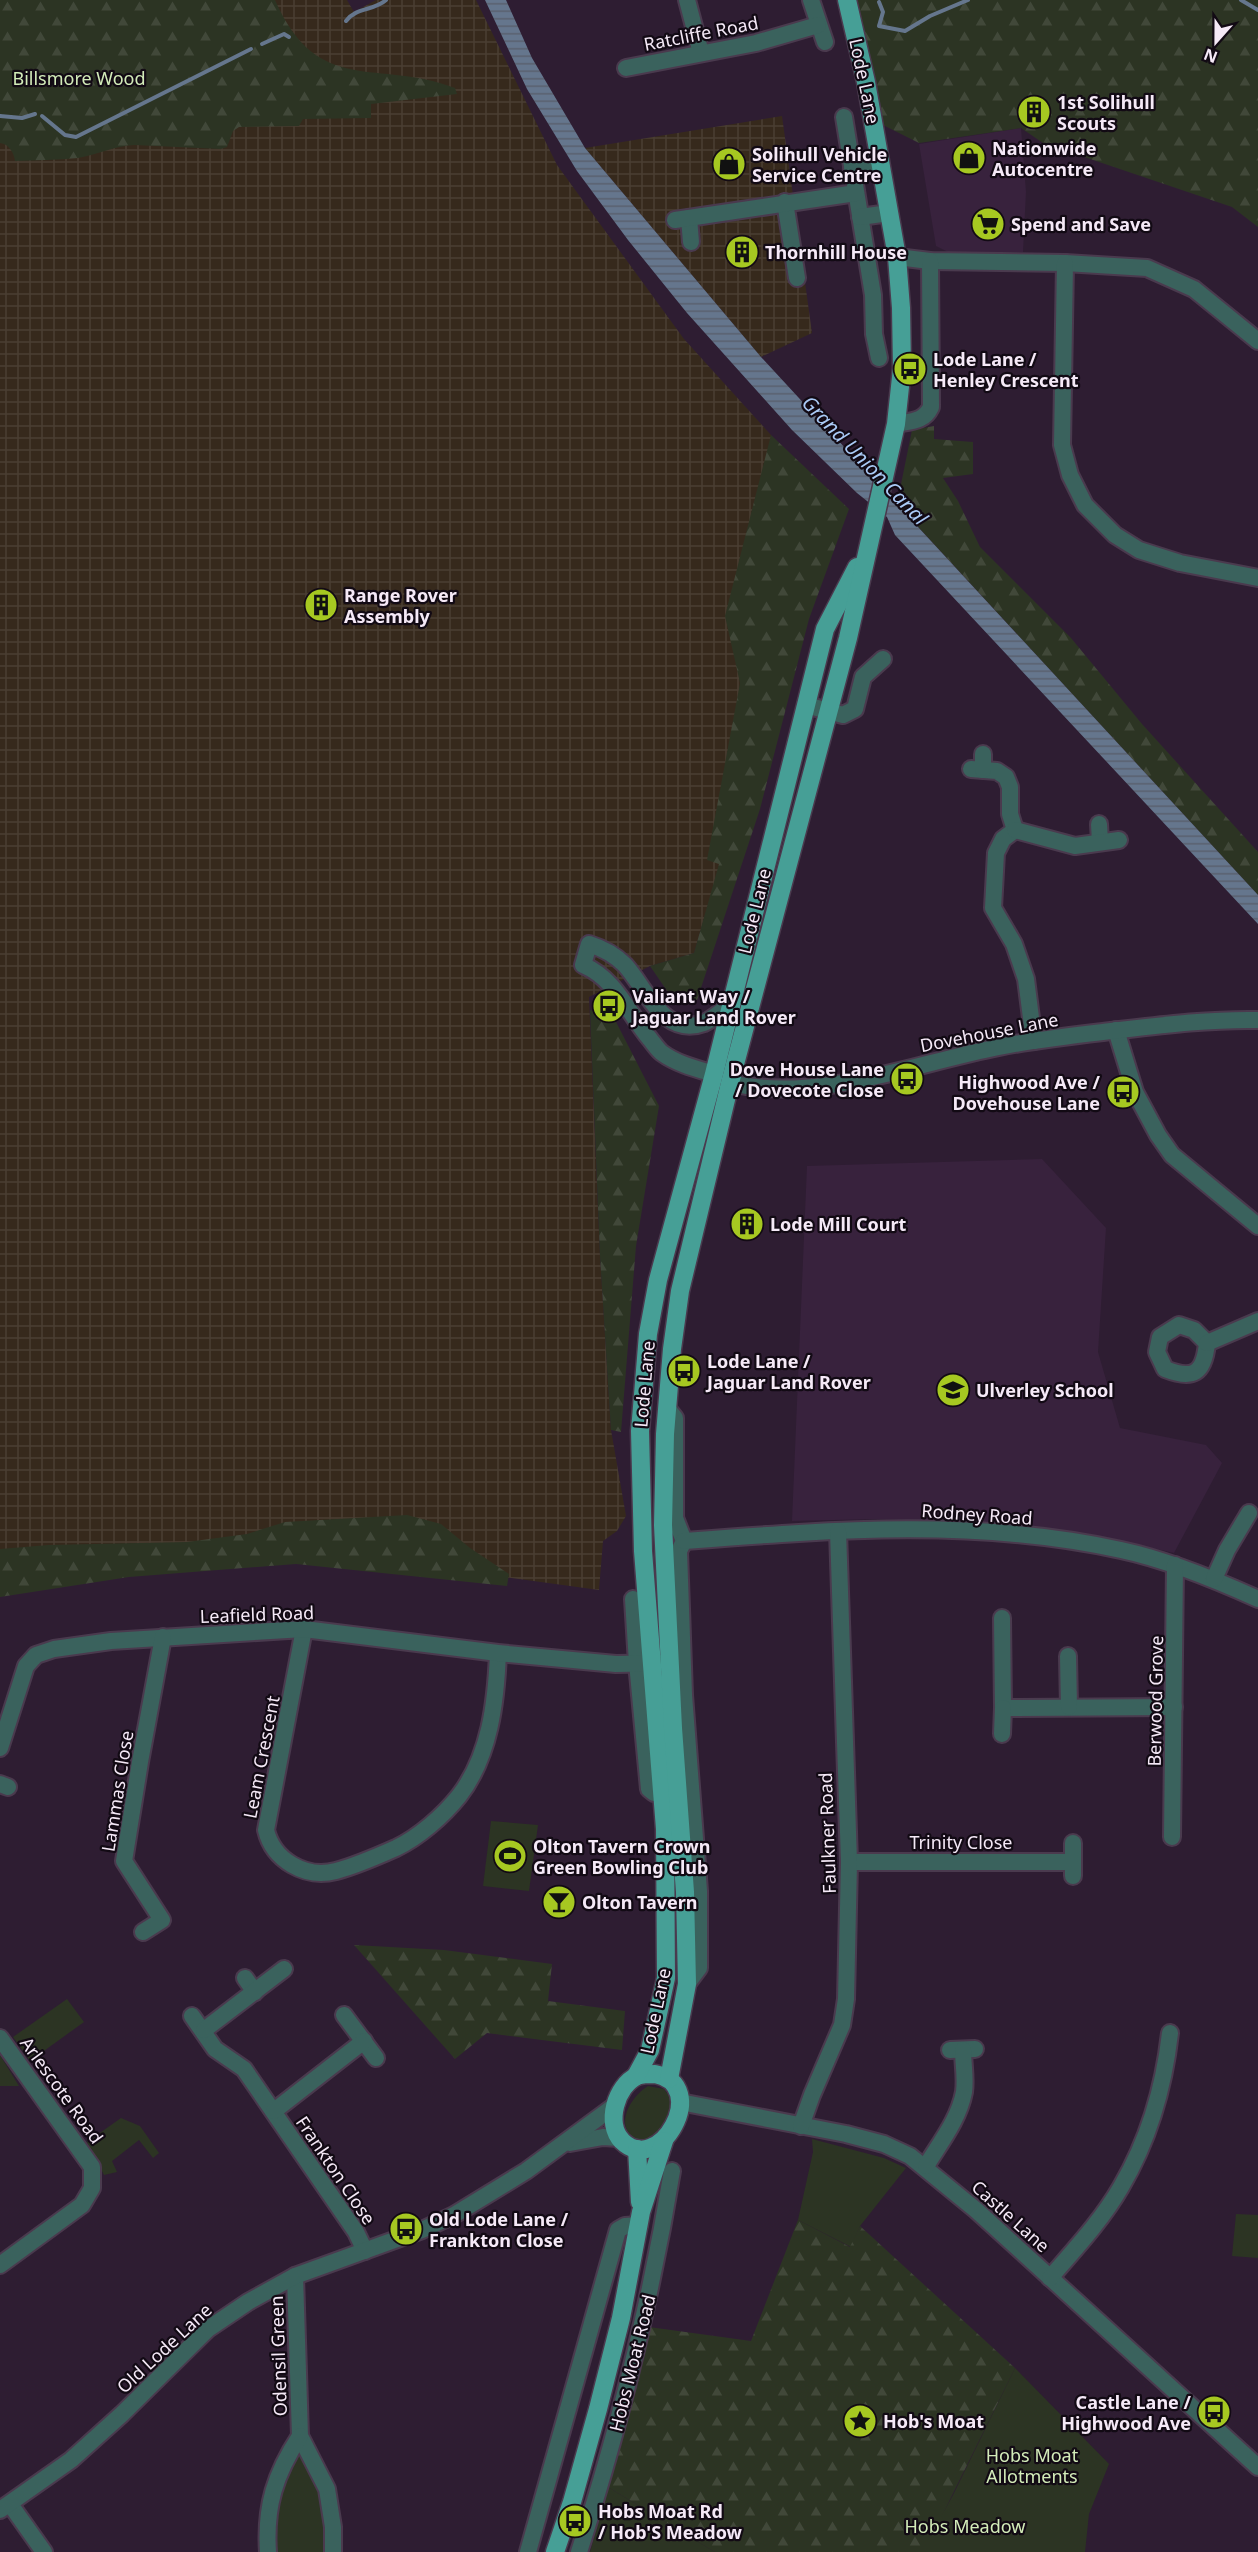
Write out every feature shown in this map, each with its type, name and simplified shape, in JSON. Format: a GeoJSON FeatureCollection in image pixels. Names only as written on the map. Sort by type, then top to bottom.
{"type":"FeatureCollection","features":[{"type":"Feature","properties":{"kind":"main road","name":"Lode Lane"},"geometry":{"type":"LineString","coordinates":[[636,2076],[650,2050],[666,1978],[667,1890],[653,1663],[643,1551],[640,1431],[648,1334],[658,1280],[798,829],[827,710],[848,638],[867,546],[886,472],[896,424],[903,368],[902,308],[897,257],[867,82],[847,0]]}},
{"type":"Feature","properties":{"kind":"main road","name":"Lode Lane"},"geometry":{"type":"LineString","coordinates":[[669,2079],[687,1984],[685,1892],[653,1663],[663,1526],[667,1408],[680,1291],[722,1078],[731,1005],[825,628],[867,546]]}},
{"type":"Feature","properties":{"kind":"main road"},"geometry":{"type":"LineString","coordinates":[[655,2074],[669,2079],[679,2093],[678,2116],[664,2141],[649,2148],[637,2149],[619,2138],[615,2129],[613,2107],[636,2076],[655,2074]]}},
{"type":"Feature","properties":{"kind":"main road","name":"Hobs Moat Road"},"geometry":{"type":"LineString","coordinates":[[555,2552],[572,2502],[621,2318],[640,2219],[664,2141]]}},
{"type":"Feature","properties":{"kind":"main road","name":"Hobs Moat Road"},"geometry":{"type":"LineString","coordinates":[[637,2149],[640,2219]]}},
{"type":"Feature","properties":{"kind":"street"},"geometry":{"type":"LineString","coordinates":[[687,0],[701,53]]}},
{"type":"Feature","properties":{"kind":"street","name":"Lode Lane"},"geometry":{"type":"LineString","coordinates":[[811,0],[825,42]]}},
{"type":"Feature","properties":{"kind":"street","name":"Ratcliffe Road"},"geometry":{"type":"LineString","coordinates":[[624,70],[756,43],[818,25]]}},
{"type":"Feature","properties":{"kind":"street","name":"Lode Lane"},"geometry":{"type":"LineString","coordinates":[[844,117],[873,295],[874,333],[879,358]]}},
{"type":"Feature","properties":{"kind":"street"},"geometry":{"type":"LineString","coordinates":[[852,167],[880,163]]}},
{"type":"Feature","properties":{"kind":"street"},"geometry":{"type":"LineString","coordinates":[[691,242],[682,219],[856,193]]}},
{"type":"Feature","properties":{"kind":"street"},"geometry":{"type":"LineString","coordinates":[[785,202],[797,278]]}},
{"type":"Feature","properties":{"kind":"street"},"geometry":{"type":"LineString","coordinates":[[860,217],[889,213]]}},
{"type":"Feature","properties":{"kind":"street"},"geometry":{"type":"LineString","coordinates":[[897,257],[930,261],[1065,263],[1147,268],[1194,289],[1258,340]]}},
{"type":"Feature","properties":{"kind":"street"},"geometry":{"type":"LineString","coordinates":[[896,424],[920,420],[927,416],[931,407],[930,261]]}},
{"type":"Feature","properties":{"kind":"street"},"geometry":{"type":"LineString","coordinates":[[1065,263],[1062,445],[1070,476],[1085,505],[1115,535],[1139,550],[1180,563],[1258,578]]}},
{"type":"Feature","properties":{"kind":"street"},"geometry":{"type":"LineString","coordinates":[[806,705],[843,715],[855,709],[863,677],[883,659]]}},
{"type":"Feature","properties":{"kind":"street"},"geometry":{"type":"LineString","coordinates":[[979,764],[1006,777],[1011,787],[1010,814],[1015,830]]}},
{"type":"Feature","properties":{"kind":"street"},"geometry":{"type":"LineString","coordinates":[[1099,824],[1100,842]]}},
{"type":"Feature","properties":{"kind":"street"},"geometry":{"type":"LineString","coordinates":[[1015,830],[1075,846],[1119,840]]}},
{"type":"Feature","properties":{"kind":"street"},"geometry":{"type":"LineString","coordinates":[[1015,830],[1003,839],[996,853],[993,909],[1014,944],[1026,979],[1034,1041]]}},
{"type":"Feature","properties":{"kind":"street","name":"Dovehouse Lane"},"geometry":{"type":"LineString","coordinates":[[731,1005],[704,1023],[682,1026],[664,1017],[624,965],[609,952],[589,944],[583,965],[596,970],[619,993],[630,1013],[662,1053],[687,1066],[758,1089],[805,1088],[841,1083],[1034,1041],[1179,1023],[1258,1020]]}},
{"type":"Feature","properties":{"kind":"street"},"geometry":{"type":"LineString","coordinates":[[1116,1030],[1135,1092],[1158,1135],[1172,1155],[1258,1226]]}},
{"type":"Feature","properties":{"kind":"street"},"geometry":{"type":"LineString","coordinates":[[1207,1343],[1258,1322]]}},
{"type":"Feature","properties":{"kind":"street","name":"Lode Lane"},"geometry":{"type":"LineString","coordinates":[[667,1408],[675,1418],[675,1518],[684,1541],[679,1551],[684,1695],[699,1891],[699,1968],[687,1984]]}},
{"type":"Feature","properties":{"kind":"street"},"geometry":{"type":"LineString","coordinates":[[1214,1579],[1227,1550],[1249,1513]]}},
{"type":"Feature","properties":{"kind":"street","name":"Rodney Road"},"geometry":{"type":"LineString","coordinates":[[684,1541],[838,1531],[930,1528],[1010,1534],[1120,1550],[1175,1565],[1214,1579],[1258,1599]]}},
{"type":"Feature","properties":{"kind":"street","name":"Faulkner Road"},"geometry":{"type":"LineString","coordinates":[[801,2126],[842,2025],[846,1999],[849,1862],[838,1531]]}},
{"type":"Feature","properties":{"kind":"street","name":"Berwood Grove"},"geometry":{"type":"LineString","coordinates":[[1172,1837],[1175,1565]]}},
{"type":"Feature","properties":{"kind":"street"},"geometry":{"type":"LineString","coordinates":[[633,1599],[653,1663]]}},
{"type":"Feature","properties":{"kind":"street"},"geometry":{"type":"LineString","coordinates":[[1002,1618],[1002,1734]]}},
{"type":"Feature","properties":{"kind":"street","name":"Leafield Road"},"geometry":{"type":"LineString","coordinates":[[0,1748],[26,1666],[36,1655],[54,1649],[163,1637],[304,1629],[498,1653],[616,1664],[653,1663]]}},
{"type":"Feature","properties":{"kind":"street","name":"Leam Crescent"},"geometry":{"type":"LineString","coordinates":[[304,1629],[267,1830],[270,1845],[285,1862],[311,1871],[334,1871],[397,1847],[429,1826],[459,1796],[476,1767],[489,1729],[496,1692],[498,1653]]}},
{"type":"Feature","properties":{"kind":"street","name":"Lammas Close"},"geometry":{"type":"LineString","coordinates":[[143,1932],[162,1920],[124,1861],[163,1637]]}},
{"type":"Feature","properties":{"kind":"street"},"geometry":{"type":"LineString","coordinates":[[1068,1656],[1069,1707]]}},
{"type":"Feature","properties":{"kind":"street"},"geometry":{"type":"LineString","coordinates":[[1003,1708],[1174,1707]]}},
{"type":"Feature","properties":{"kind":"street","name":"Trinity Close"},"geometry":{"type":"LineString","coordinates":[[849,1862],[1073,1869],[1073,1844]]}},
{"type":"Feature","properties":{"kind":"street"},"geometry":{"type":"LineString","coordinates":[[204,2031],[284,1969]]}},
{"type":"Feature","properties":{"kind":"street"},"geometry":{"type":"LineString","coordinates":[[244,1978],[255,1992]]}},
{"type":"Feature","properties":{"kind":"street"},"geometry":{"type":"LineString","coordinates":[[344,2015],[376,2058]]}},
{"type":"Feature","properties":{"kind":"street","name":"Frankton Close"},"geometry":{"type":"LineString","coordinates":[[192,2016],[215,2049],[244,2069],[356,2232],[365,2251]]}},
{"type":"Feature","properties":{"kind":"street"},"geometry":{"type":"LineString","coordinates":[[1050,2278],[1078,2246],[1121,2188],[1141,2148],[1161,2083],[1170,2033]]}},
{"type":"Feature","properties":{"kind":"street","name":"Arlescote Road"},"geometry":{"type":"LineString","coordinates":[[0,2038],[92,2167],[92,2188],[82,2205],[0,2265]]}},
{"type":"Feature","properties":{"kind":"street","name":"Frankton Close"},"geometry":{"type":"LineString","coordinates":[[274,2111],[363,2041]]}},
{"type":"Feature","properties":{"kind":"street"},"geometry":{"type":"LineString","coordinates":[[926,2166],[951,2126],[959,2107],[964,2090],[963,2050]]}},
{"type":"Feature","properties":{"kind":"street","name":"Castle Lane"},"geometry":{"type":"LineString","coordinates":[[680,2102],[846,2134],[884,2145],[926,2166],[1258,2467]]}},
{"type":"Feature","properties":{"kind":"street","name":"Old Lode Lane"},"geometry":{"type":"LineString","coordinates":[[3,2508],[71,2460],[122,2414],[208,2329],[248,2302],[295,2276],[422,2230],[453,2215],[526,2172],[613,2107]]}},
{"type":"Feature","properties":{"kind":"street","name":"Old Lode Lane"},"geometry":{"type":"LineString","coordinates":[[563,2144],[603,2137],[619,2138]]}},
{"type":"Feature","properties":{"kind":"street","name":"Hobs Moat Road"},"geometry":{"type":"LineString","coordinates":[[579,2552],[598,2495],[627,2385],[658,2257],[672,2171]]}},
{"type":"Feature","properties":{"kind":"street"},"geometry":{"type":"LineString","coordinates":[[528,2552],[618,2230],[640,2219]]}},
{"type":"Feature","properties":{"kind":"street","name":"Odensil Green"},"geometry":{"type":"LineString","coordinates":[[295,2276],[300,2436],[327,2489],[333,2528],[333,2552]]}},
{"type":"Feature","properties":{"kind":"street","name":"Odensil Green"},"geometry":{"type":"LineString","coordinates":[[268,2552],[267,2534],[277,2477],[300,2436]]}},
{"type":"Feature","properties":{"kind":"street"},"geometry":{"type":"LineString","coordinates":[[3,2508],[44,2552]]}},
{"type":"Feature","properties":{"kind":"shaded area"},"geometry":{"type":"Polygon","coordinates":[[[0,0],[347,0],[354,12],[376,0],[476,0],[557,165],[684,339],[771,435],[767,558],[720,864],[694,953],[650,966],[589,997],[600,1256],[611,1430],[626,1516],[617,1531],[603,1541],[599,1590],[320,1552],[0,1586],[0,0]]]}},
{"type":"Feature","properties":{"kind":"shaded area"},"geometry":{"type":"Polygon","coordinates":[[[782,116],[812,333],[761,357],[585,148],[782,116]]]}},
{"type":"Feature","properties":{"kind":"shaded area"},"geometry":{"type":"Polygon","coordinates":[[[1021,128],[1026,192],[1023,252],[948,252],[936,246],[919,144],[1021,128]]]}},
{"type":"Feature","properties":{"kind":"shaded area","name":"Ulverley School"},"geometry":{"type":"Polygon","coordinates":[[[1042,1159],[1106,1228],[1098,1352],[1120,1428],[1206,1445],[1222,1463],[1174,1553],[1085,1533],[991,1523],[878,1519],[792,1521],[807,1166],[1042,1159]]]}},
{"type":"Feature","properties":{"kind":"green space","name":"Billsmore Wood"},"geometry":{"type":"Polygon","coordinates":[[[0,0],[275,0],[292,31],[310,51],[331,63],[352,70],[427,80],[455,88],[457,94],[371,104],[371,118],[303,119],[299,126],[239,127],[233,131],[227,147],[221,149],[134,145],[78,158],[15,161],[10,149],[0,143],[0,0]]]}},
{"type":"Feature","properties":{"kind":"green space"},"geometry":{"type":"Polygon","coordinates":[[[853,0],[1258,0],[1258,227],[1232,207],[1043,143],[1021,128],[919,143],[881,124],[853,0]]]}},
{"type":"Feature","properties":{"kind":"green space"},"geometry":{"type":"Polygon","coordinates":[[[934,426],[934,439],[973,442],[973,474],[943,478],[958,501],[980,547],[1071,638],[1142,724],[1258,852],[1258,895],[897,504],[912,430],[934,426]]]}},
{"type":"Feature","properties":{"kind":"green space"},"geometry":{"type":"Polygon","coordinates":[[[771,435],[849,509],[809,619],[760,809],[697,1000],[674,1001],[650,966],[694,953],[719,864],[707,860],[740,683],[725,616],[771,435]]]}},
{"type":"Feature","properties":{"kind":"green space"},"geometry":{"type":"Polygon","coordinates":[[[590,1010],[613,1016],[659,1106],[636,1246],[621,1432],[611,1430],[600,1256],[590,1010]]]}},
{"type":"Feature","properties":{"kind":"green space"},"geometry":{"type":"Polygon","coordinates":[[[407,1515],[441,1524],[470,1548],[509,1574],[507,1586],[296,1564],[129,1577],[0,1597],[0,1549],[49,1545],[187,1542],[247,1534],[285,1522],[407,1515]]]}},
{"type":"Feature","properties":{"kind":"green space","name":"Olton Tavern Crown Green Bowling Club"},"geometry":{"type":"Polygon","coordinates":[[[491,1821],[538,1825],[529,1891],[483,1886],[491,1821]]]}},
{"type":"Feature","properties":{"kind":"green space"},"geometry":{"type":"Polygon","coordinates":[[[354,1945],[444,1950],[552,1964],[548,2001],[625,2011],[622,2050],[487,2033],[455,2059],[354,1945]]]}},
{"type":"Feature","properties":{"kind":"green space"},"geometry":{"type":"Polygon","coordinates":[[[67,1999],[84,2022],[30,2061],[13,2037],[67,1999]]]}},
{"type":"Feature","properties":{"kind":"green space"},"geometry":{"type":"Polygon","coordinates":[[[0,2055],[19,2086],[0,2086],[0,2055]]]}},
{"type":"Feature","properties":{"kind":"green space"},"geometry":{"type":"Polygon","coordinates":[[[648,2086],[664,2089],[672,2100],[658,2131],[641,2141],[632,2136],[627,2129],[626,2114],[635,2098],[648,2086]]]}},
{"type":"Feature","properties":{"kind":"green space"},"geometry":{"type":"Polygon","coordinates":[[[121,2118],[140,2126],[159,2153],[153,2158],[139,2140],[112,2161],[117,2172],[104,2175],[87,2142],[121,2118]]]}},
{"type":"Feature","properties":{"kind":"green space"},"geometry":{"type":"Polygon","coordinates":[[[812,2139],[884,2158],[906,2168],[860,2226],[851,2247],[798,2220],[813,2152],[812,2139]]]}},
{"type":"Feature","properties":{"kind":"green space"},"geometry":{"type":"Polygon","coordinates":[[[1236,2214],[1258,2215],[1258,2258],[1232,2256],[1236,2214]]]}},
{"type":"Feature","properties":{"kind":"green space"},"geometry":{"type":"Polygon","coordinates":[[[798,2220],[850,2247],[860,2226],[1015,2368],[924,2552],[715,2552],[608,2487],[649,2327],[751,2341],[798,2220]]]}},
{"type":"Feature","properties":{"kind":"green space","name":"Hobs Moat Allotments"},"geometry":{"type":"Polygon","coordinates":[[[1015,2368],[1109,2464],[1089,2514],[1085,2552],[921,2552],[953,2495],[1015,2368]]]}},
{"type":"Feature","properties":{"kind":"green space"},"geometry":{"type":"Polygon","coordinates":[[[297,2453],[306,2456],[320,2490],[325,2515],[326,2552],[272,2552],[280,2483],[297,2453]]]}},
{"type":"Feature","properties":{"kind":"green space"},"geometry":{"type":"Polygon","coordinates":[[[608,2487],[715,2552],[590,2552],[608,2487]]]}},
{"type":"Feature","properties":{"kind":"water"},"geometry":{"type":"Polygon","coordinates":[[[485,0],[506,0],[532,58],[585,148],[761,357],[1258,895],[1258,924],[895,535],[887,517],[857,493],[792,430],[687,313],[628,240],[577,171],[527,89],[485,0]]]}},
{"type":"Feature","properties":{"kind":"waterway"},"geometry":{"type":"LineString","coordinates":[[346,21],[355,13],[386,0]]}},
{"type":"Feature","properties":{"kind":"waterway"},"geometry":{"type":"LineString","coordinates":[[879,2],[883,12],[879,26],[905,31],[930,16],[968,0]]}},
{"type":"Feature","properties":{"kind":"waterway"},"geometry":{"type":"LineString","coordinates":[[1241,0],[1258,10]]}},
{"type":"Feature","properties":{"kind":"waterway"},"geometry":{"type":"LineString","coordinates":[[262,44],[284,34],[289,37]]}},
{"type":"Feature","properties":{"kind":"waterway"},"geometry":{"type":"LineString","coordinates":[[42,116],[65,135],[76,137],[251,49]]}},
{"type":"Feature","properties":{"kind":"waterway"},"geometry":{"type":"LineString","coordinates":[[0,116],[22,118],[35,114]]}},
{"type":"Feature","properties":{"kind":"place","name":"1st Solihull Scouts"},"geometry":{"type":"Point","coordinates":[1034,112]}},
{"type":"Feature","properties":{"kind":"place","name":"Nationwide Autocentre"},"geometry":{"type":"Point","coordinates":[969,158]}},
{"type":"Feature","properties":{"kind":"place","name":"Solihull Vehicle Service Centre"},"geometry":{"type":"Point","coordinates":[729,164]}},
{"type":"Feature","properties":{"kind":"place","name":"Spend and Save"},"geometry":{"type":"Point","coordinates":[988,224]}},
{"type":"Feature","properties":{"kind":"place","name":"Thornhill House"},"geometry":{"type":"Point","coordinates":[742,252]}},
{"type":"Feature","properties":{"kind":"place","name":"Lode Lane / Henley Crescent"},"geometry":{"type":"Point","coordinates":[910,369]}},
{"type":"Feature","properties":{"kind":"place","name":"Range Rover Assembly"},"geometry":{"type":"Point","coordinates":[321,605]}},
{"type":"Feature","properties":{"kind":"place","name":"Valiant Way / Jaguar Land Rover"},"geometry":{"type":"Point","coordinates":[609,1006]}},
{"type":"Feature","properties":{"kind":"place","name":"Dove House Lane / Dovecote Close"},"geometry":{"type":"Point","coordinates":[907,1079]}},
{"type":"Feature","properties":{"kind":"place","name":"Highwood Ave / Dovehouse Lane"},"geometry":{"type":"Point","coordinates":[1123,1092]}},
{"type":"Feature","properties":{"kind":"place","name":"Lode Mill Court"},"geometry":{"type":"Point","coordinates":[747,1224]}},
{"type":"Feature","properties":{"kind":"place","name":"Lode Lane / Jaguar Land Rover"},"geometry":{"type":"Point","coordinates":[684,1371]}},
{"type":"Feature","properties":{"kind":"place","name":"Ulverley School"},"geometry":{"type":"Point","coordinates":[953,1390]}},
{"type":"Feature","properties":{"kind":"place","name":"Olton Tavern Crown Green Bowling Club"},"geometry":{"type":"Point","coordinates":[510,1856]}},
{"type":"Feature","properties":{"kind":"place","name":"Olton Tavern"},"geometry":{"type":"Point","coordinates":[559,1902]}},
{"type":"Feature","properties":{"kind":"place","name":"Old Lode Lane / Frankton Close"},"geometry":{"type":"Point","coordinates":[406,2229]}},
{"type":"Feature","properties":{"kind":"place","name":"Castle Lane / Highwood Ave"},"geometry":{"type":"Point","coordinates":[1214,2412]}},
{"type":"Feature","properties":{"kind":"place","name":"Hob's Moat"},"geometry":{"type":"Point","coordinates":[860,2421]}},
{"type":"Feature","properties":{"kind":"place","name":"Hobs Moat Rd / Hob'S Meadow"},"geometry":{"type":"Point","coordinates":[575,2521]}},
{"type":"Feature","properties":{"kind":"water label","name":"Grand Union Canal"},"geometry":{"type":"Point","coordinates":[865,460]}},
{"type":"Feature","properties":{"kind":"park label","name":"Hobs Meadow"},"geometry":{"type":"Point","coordinates":[965,2526]}}]}
